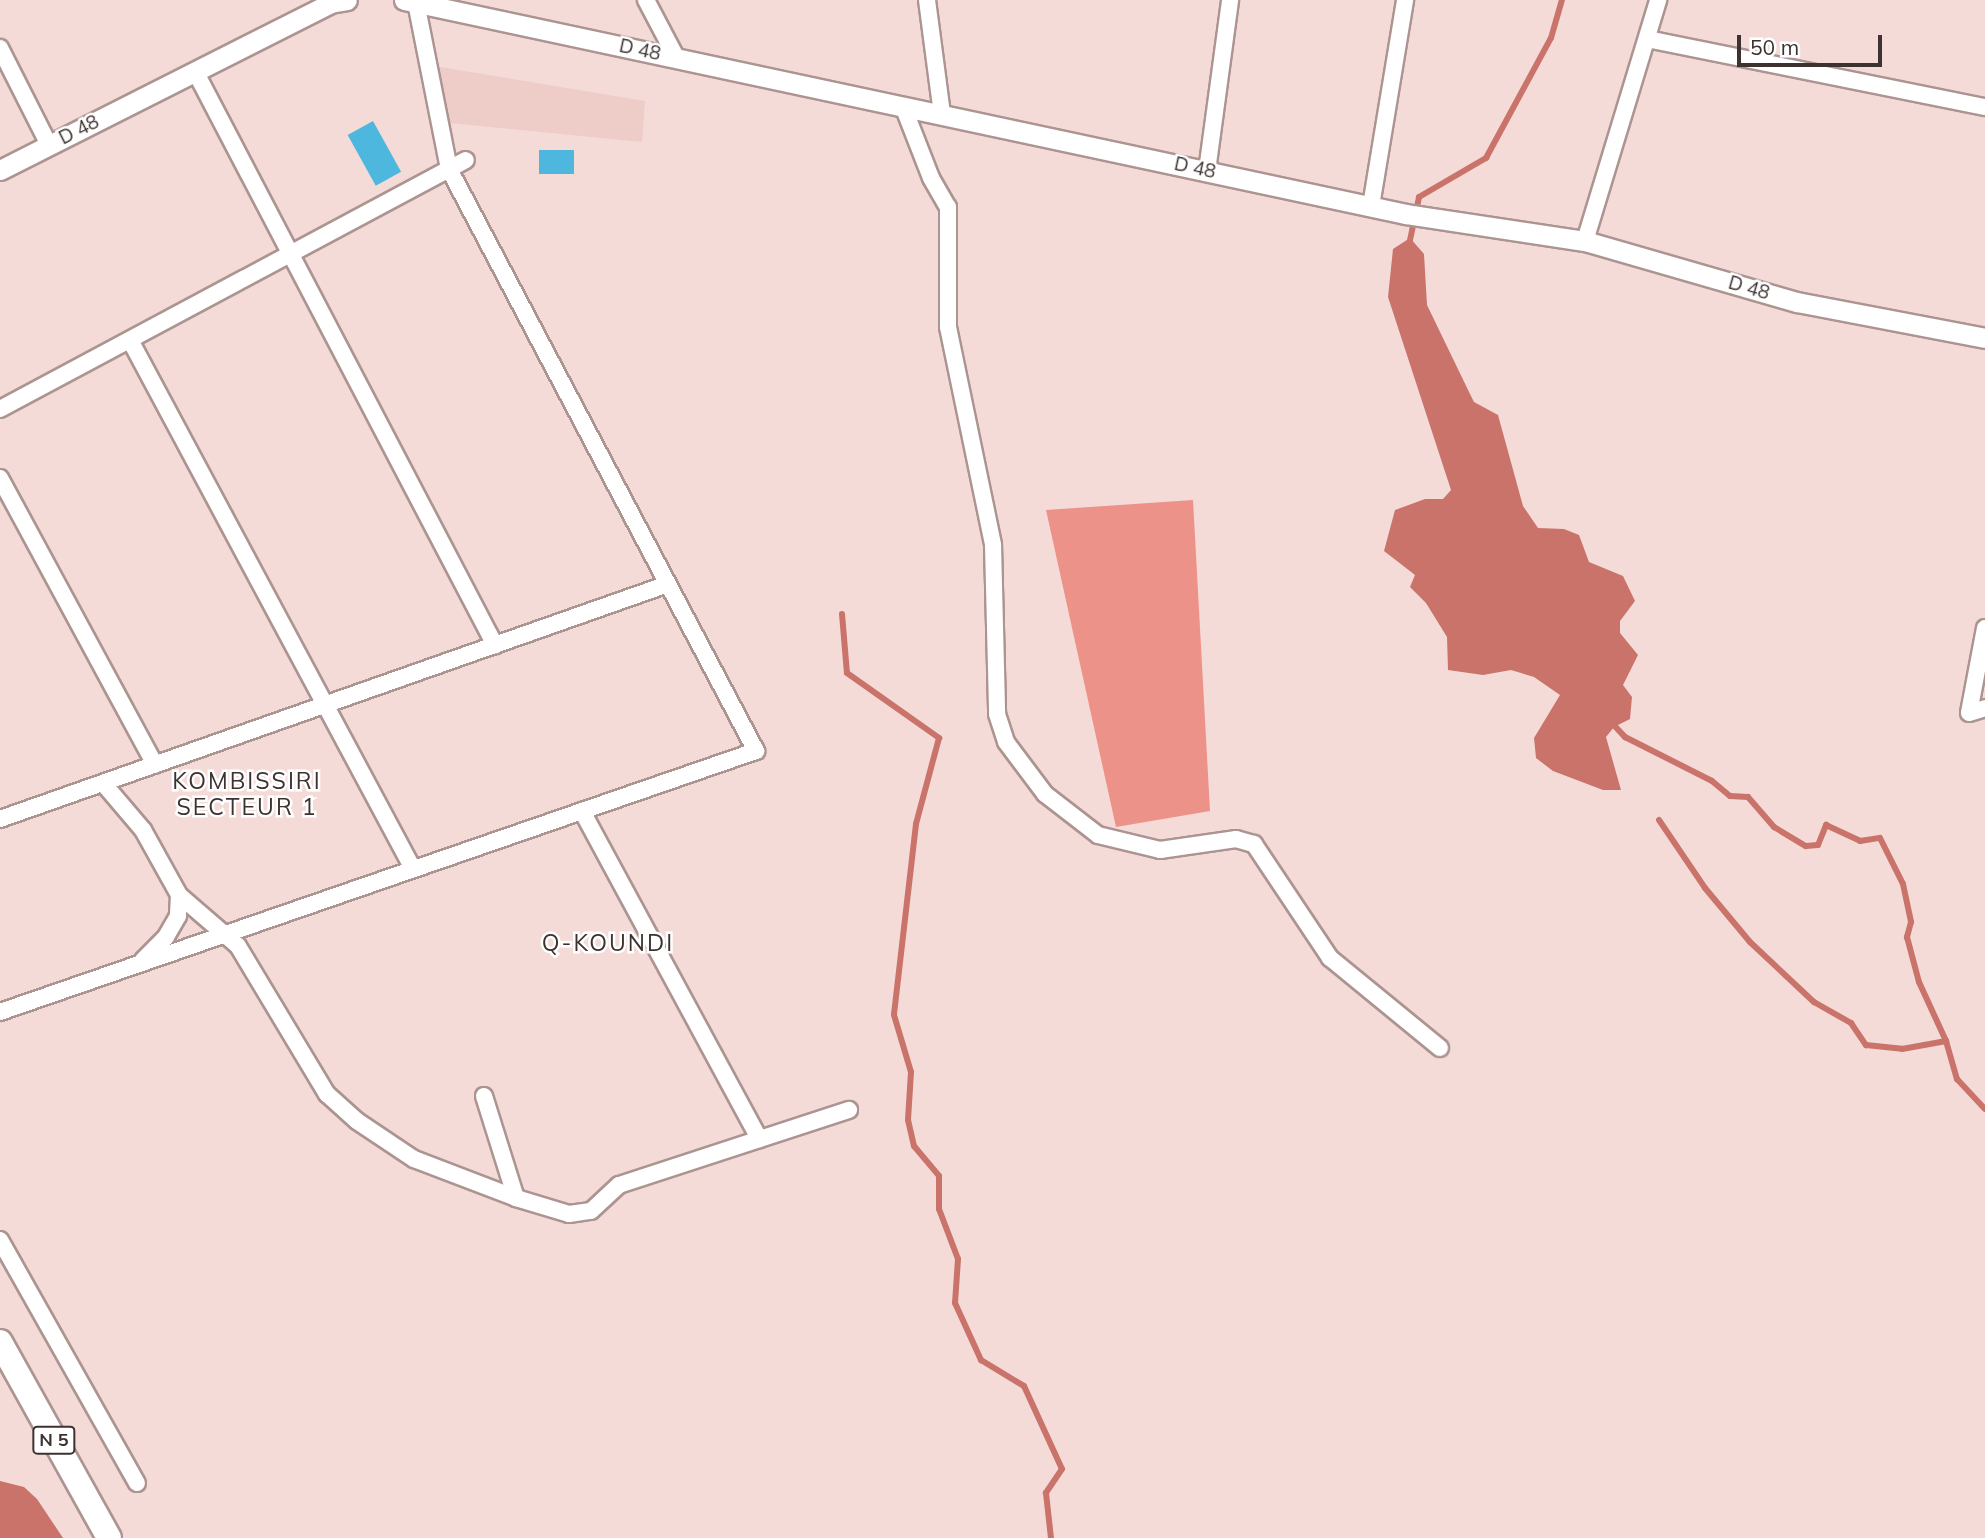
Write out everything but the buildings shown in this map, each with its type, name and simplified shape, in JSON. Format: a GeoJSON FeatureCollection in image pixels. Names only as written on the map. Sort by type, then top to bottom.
{"type":"FeatureCollection","features":[{"type":"Feature","properties":{"kind":"highway","name":"N 5"},"geometry":{"type":"LineString","coordinates":[[0,1342],[108,1538]]}},
{"type":"Feature","properties":{"kind":"street","name":"D 48"},"geometry":{"type":"LineString","coordinates":[[0,170],[330,3],[347,0]]}},
{"type":"Feature","properties":{"kind":"street"},"geometry":{"type":"LineString","coordinates":[[646,0],[676,57]]}},
{"type":"Feature","properties":{"kind":"street"},"geometry":{"type":"LineString","coordinates":[[927,0],[942,114]]}},
{"type":"Feature","properties":{"kind":"street"},"geometry":{"type":"LineString","coordinates":[[1207,171],[1230,0]]}},
{"type":"Feature","properties":{"kind":"street"},"geometry":{"type":"LineString","coordinates":[[1371,206],[1405,0]]}},
{"type":"Feature","properties":{"kind":"street"},"geometry":{"type":"LineString","coordinates":[[1585,241],[1658,0]]}},
{"type":"Feature","properties":{"kind":"street","name":"D 48"},"geometry":{"type":"LineString","coordinates":[[410,1],[1406,214],[1585,241],[1797,302],[1985,338]]}},
{"type":"Feature","properties":{"kind":"street"},"geometry":{"type":"LineString","coordinates":[[0,1012],[140,963],[230,936],[756,751],[449,169],[410,1]]}},
{"type":"Feature","properties":{"kind":"street"},"geometry":{"type":"LineString","coordinates":[[1647,39],[1985,107]]}},
{"type":"Feature","properties":{"kind":"street"},"geometry":{"type":"LineString","coordinates":[[0,48],[49,145]]}},
{"type":"Feature","properties":{"kind":"street"},"geometry":{"type":"LineString","coordinates":[[195,71],[495,645]]}},
{"type":"Feature","properties":{"kind":"street"},"geometry":{"type":"LineString","coordinates":[[903,106],[931,178],[948,207],[948,327],[993,545],[997,714],[1006,742],[1045,794],[1098,835],[1160,850],[1236,839],[1254,844],[1330,958],[1440,1048]]}},
{"type":"Feature","properties":{"kind":"street"},"geometry":{"type":"LineString","coordinates":[[0,410],[466,160]]}},
{"type":"Feature","properties":{"kind":"street"},"geometry":{"type":"LineString","coordinates":[[131,340],[413,870]]}},
{"type":"Feature","properties":{"kind":"street"},"geometry":{"type":"LineString","coordinates":[[0,478],[155,765]]}},
{"type":"Feature","properties":{"kind":"street"},"geometry":{"type":"LineString","coordinates":[[0,819],[668,584]]}},
{"type":"Feature","properties":{"kind":"street"},"geometry":{"type":"LineString","coordinates":[[1985,628],[1969,713],[1985,708]]}},
{"type":"Feature","properties":{"kind":"street"},"geometry":{"type":"LineString","coordinates":[[103,783],[143,830],[179,895],[230,936],[327,1094],[357,1121],[415,1159],[516,1198],[569,1214],[591,1211],[619,1185],[849,1110]]}},
{"type":"Feature","properties":{"kind":"street"},"geometry":{"type":"LineString","coordinates":[[582,811],[759,1139]]}},
{"type":"Feature","properties":{"kind":"street"},"geometry":{"type":"LineString","coordinates":[[140,963],[166,937],[178,916],[179,895]]}},
{"type":"Feature","properties":{"kind":"street"},"geometry":{"type":"LineString","coordinates":[[484,1096],[516,1198]]}},
{"type":"Feature","properties":{"kind":"street"},"geometry":{"type":"LineString","coordinates":[[0,1240],[137,1483]]}},
{"type":"Feature","properties":{"kind":"shaded area"},"geometry":{"type":"Polygon","coordinates":[[[428,65],[645,101],[642,142],[440,122],[428,65]]]}},
{"type":"Feature","properties":{"kind":"shaded area"},"geometry":{"type":"Polygon","coordinates":[[[1410,238],[1424,254],[1427,305],[1470,394],[1474,402],[1498,415],[1523,506],[1538,528],[1564,529],[1579,535],[1589,562],[1623,576],[1635,601],[1620,621],[1620,633],[1638,655],[1623,685],[1632,697],[1630,719],[1614,727],[1606,737],[1621,790],[1603,790],[1553,771],[1536,758],[1534,738],[1560,695],[1534,677],[1511,670],[1483,675],[1448,670],[1447,637],[1426,603],[1410,587],[1415,575],[1384,551],[1395,510],[1425,499],[1443,499],[1451,490],[1388,297],[1393,249],[1410,238]]]}},
{"type":"Feature","properties":{"kind":"shaded area"},"geometry":{"type":"Polygon","coordinates":[[[1193,500],[1210,811],[1116,827],[1046,510],[1193,500]]]}},
{"type":"Feature","properties":{"kind":"shaded area"},"geometry":{"type":"Polygon","coordinates":[[[0,1481],[24,1487],[37,1499],[63,1538],[0,1538],[0,1481]]]}},
{"type":"Feature","properties":{"kind":"waterway"},"geometry":{"type":"LineString","coordinates":[[1409,245],[1419,197],[1486,158],[1551,38],[1562,0]]}},
{"type":"Feature","properties":{"kind":"waterway"},"geometry":{"type":"LineString","coordinates":[[842,614],[847,673],[939,738],[916,824],[894,1015],[911,1072],[908,1120],[914,1146],[939,1176],[939,1209],[958,1259],[955,1303],[981,1360],[1024,1386],[1062,1469],[1046,1493],[1051,1538]]}},
{"type":"Feature","properties":{"kind":"waterway"},"geometry":{"type":"LineString","coordinates":[[1611,722],[1625,737],[1712,781],[1730,796],[1748,797],[1774,827],[1806,846],[1818,845],[1826,825],[1860,841],[1880,838],[1903,884],[1911,922],[1907,937],[1919,982],[1946,1041],[1957,1079],[1985,1109]]}},
{"type":"Feature","properties":{"kind":"waterway"},"geometry":{"type":"LineString","coordinates":[[1659,820],[1705,888],[1750,942],[1814,1002],[1851,1023],[1866,1045],[1902,1049],[1946,1041]]}},
{"type":"Feature","properties":{"kind":"district","name":"KOMBISSIRI SECTEUR 1"},"geometry":{"type":"Point","coordinates":[247,794]}},
{"type":"Feature","properties":{"kind":"district","name":"Q-KOUNDI"},"geometry":{"type":"Point","coordinates":[608,943]}}]}
